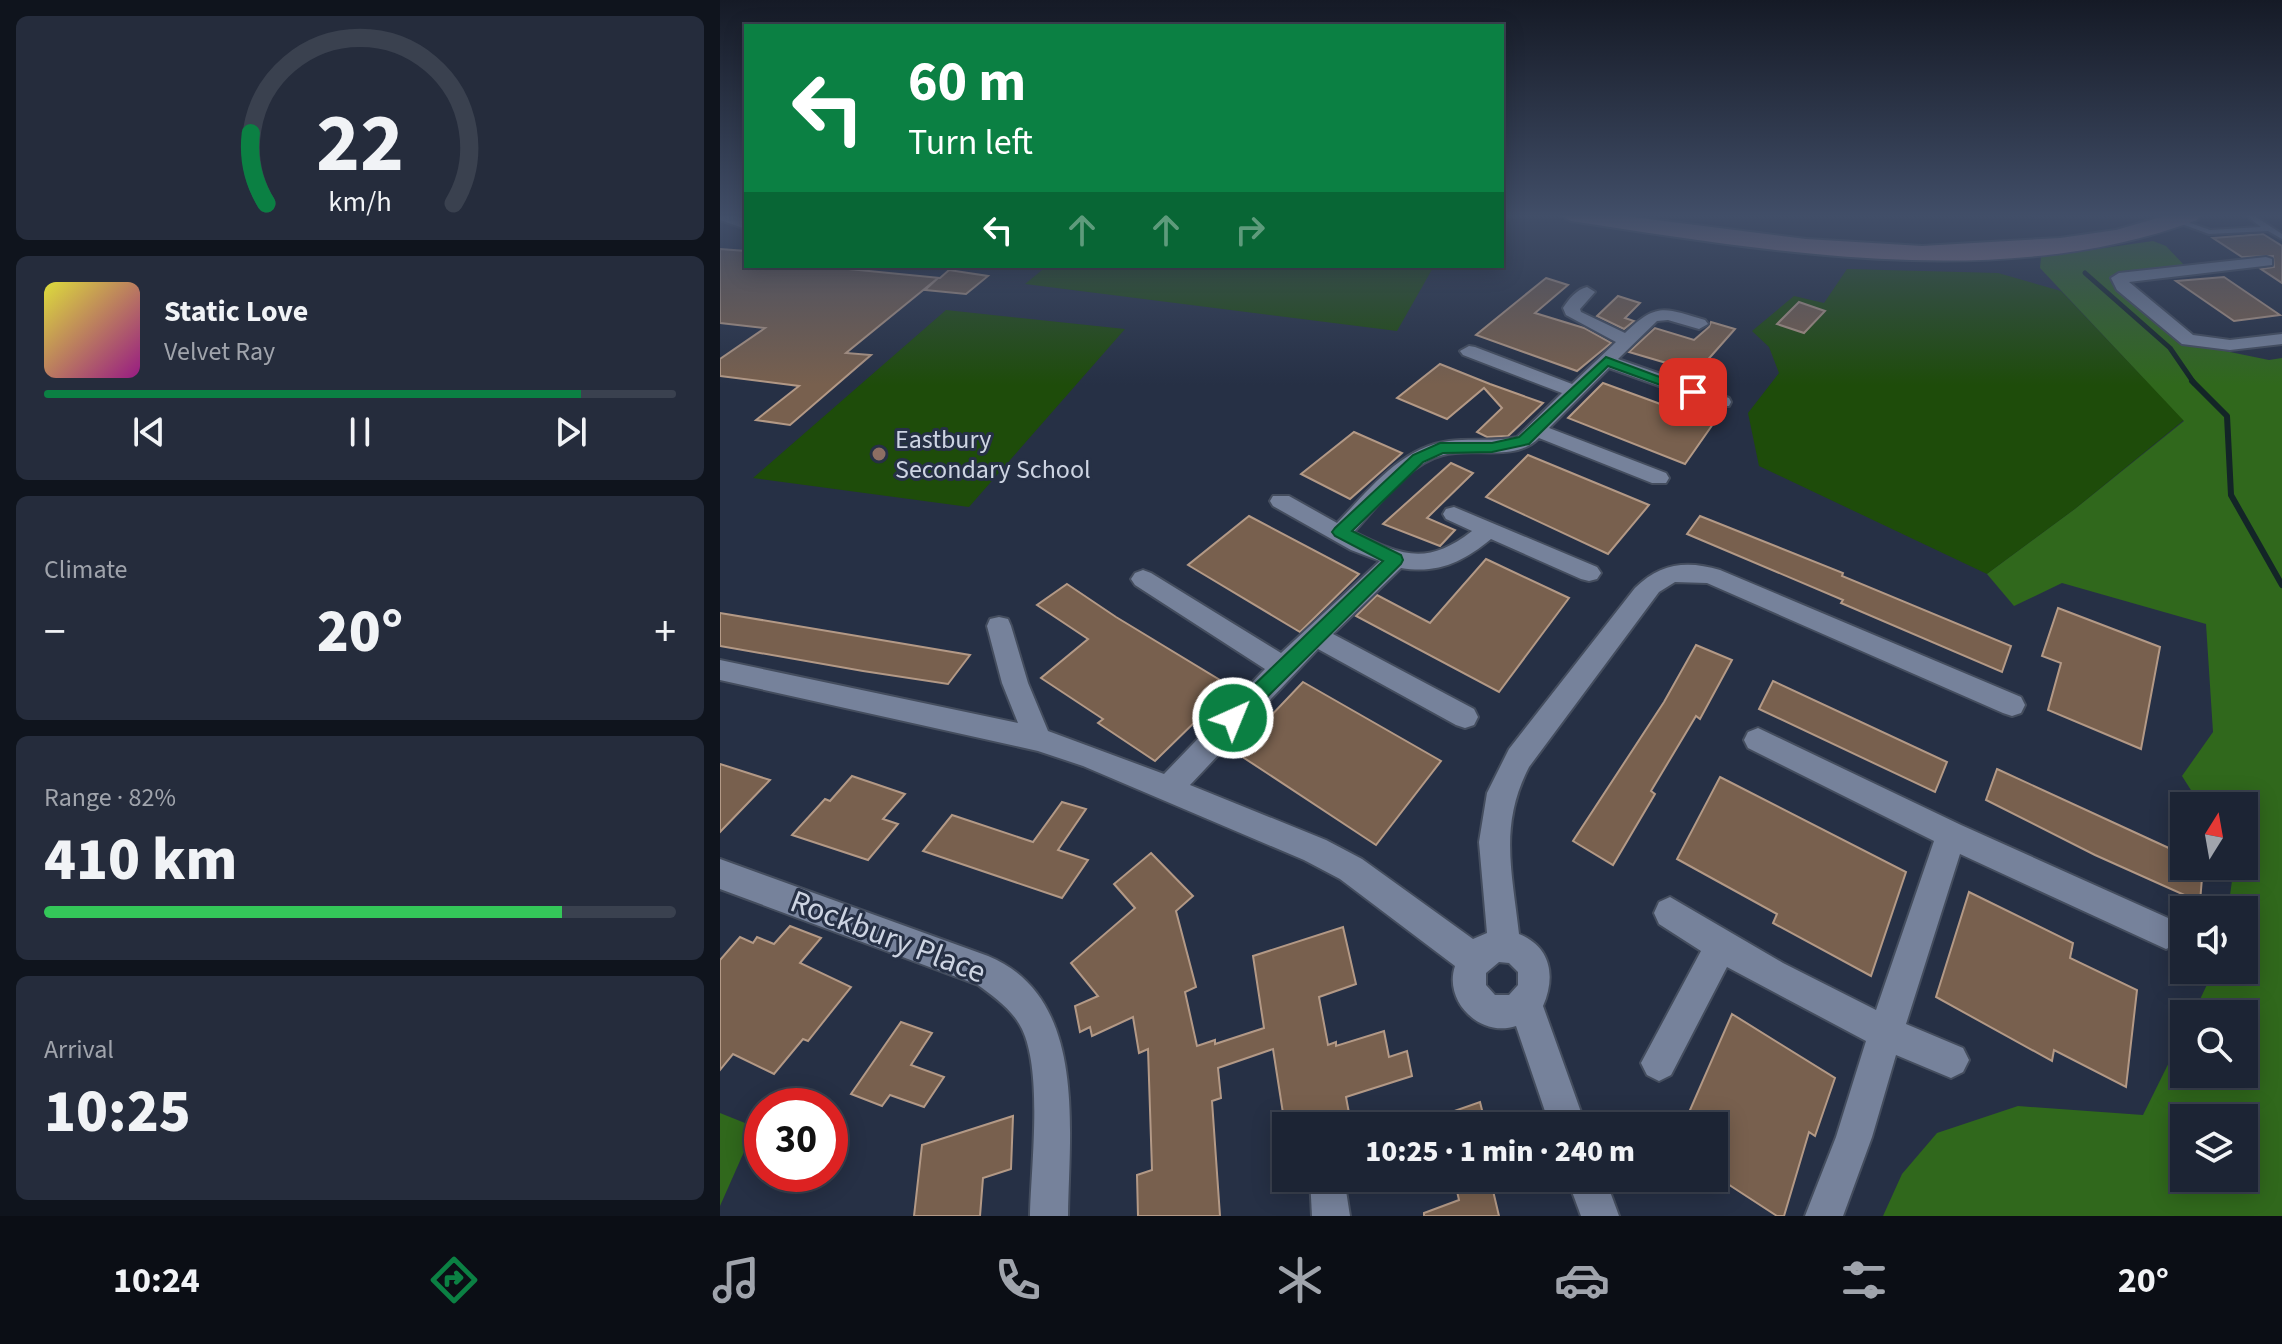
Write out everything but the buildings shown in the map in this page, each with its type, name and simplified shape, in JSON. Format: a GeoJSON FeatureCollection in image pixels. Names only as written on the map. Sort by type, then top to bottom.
{"type":"FeatureCollection","features":[{"type":"Feature","properties":{"kind":"street"},"geometry":{"type":"LineString","coordinates":[[2176,272],[2119,278],[2123,287],[2188,340],[2230,345],[2282,339]]}},
{"type":"Feature","properties":{"kind":"street"},"geometry":{"type":"LineString","coordinates":[[1587,292],[1571,308],[1574,315],[1626,340]]}},
{"type":"Feature","properties":{"kind":"street"},"geometry":{"type":"LineString","coordinates":[[1341,532],[1407,467],[1427,452],[1453,447],[1511,446],[1524,441],[1652,316],[1699,324]]}},
{"type":"Feature","properties":{"kind":"street"},"geometry":{"type":"LineString","coordinates":[[1469,351],[1574,391]]}},
{"type":"Feature","properties":{"kind":"street"},"geometry":{"type":"LineString","coordinates":[[1606,361],[1722,402]]}},
{"type":"Feature","properties":{"kind":"street"},"geometry":{"type":"LineString","coordinates":[[1537,430],[1659,478]]}},
{"type":"Feature","properties":{"kind":"street"},"geometry":{"type":"LineString","coordinates":[[1281,501],[1395,560],[1439,561],[1451,557],[1489,529]]}},
{"type":"Feature","properties":{"kind":"street"},"geometry":{"type":"LineString","coordinates":[[1454,514],[1589,573]]}},
{"type":"Feature","properties":{"kind":"street"},"geometry":{"type":"LineString","coordinates":[[1168,789],[1283,667],[1395,560]]}},
{"type":"Feature","properties":{"kind":"street"},"geometry":{"type":"LineString","coordinates":[[1504,945],[1494,842],[1501,793],[1529,746],[1643,594],[1667,574],[1679,570],[1712,576],[2012,705]]}},
{"type":"Feature","properties":{"kind":"street"},"geometry":{"type":"LineString","coordinates":[[1143,579],[1283,667]]}},
{"type":"Feature","properties":{"kind":"street"},"geometry":{"type":"LineString","coordinates":[[999,626],[1015,683],[1038,739]]}},
{"type":"Feature","properties":{"kind":"street"},"geometry":{"type":"LineString","coordinates":[[1316,636],[1465,717]]}},
{"type":"Feature","properties":{"kind":"street"},"geometry":{"type":"LineString","coordinates":[[720,670],[1038,739],[1090,756],[1315,850],[1351,869],[1475,961]]}},
{"type":"Feature","properties":{"kind":"street"},"geometry":{"type":"LineString","coordinates":[[1758,740],[1951,835],[2166,933]]}},
{"type":"Feature","properties":{"kind":"street"},"geometry":{"type":"LineString","coordinates":[[1824,1216],[1854,1137],[1951,835]]}},
{"type":"Feature","properties":{"kind":"street","name":"Rockbury Place"},"geometry":{"type":"LineString","coordinates":[[720,874],[988,972],[1016,993],[1036,1020],[1049,1064],[1049,1216]]}},
{"type":"Feature","properties":{"kind":"street"},"geometry":{"type":"LineString","coordinates":[[1670,913],[1721,946],[1885,1034],[1951,1060]]}},
{"type":"Feature","properties":{"kind":"street"},"geometry":{"type":"LineString","coordinates":[[1504,945],[1523,952],[1534,972],[1532,994],[1526,1004],[1506,1013],[1496,1013],[1477,1002],[1470,982],[1475,961],[1491,947],[1504,945]]}},
{"type":"Feature","properties":{"kind":"street"},"geometry":{"type":"LineString","coordinates":[[1659,1063],[1721,946]]}},
{"type":"Feature","properties":{"kind":"street"},"geometry":{"type":"LineString","coordinates":[[1526,1004],[1563,1112]]}},
{"type":"Feature","properties":{"kind":"street"},"geometry":{"type":"LineString","coordinates":[[1591,1192],[1600,1216]]}},
{"type":"Feature","properties":{"kind":"green space"},"geometry":{"type":"Polygon","coordinates":[[[1040,272],[1431,272],[1397,331],[1025,284],[1040,272]]]}},
{"type":"Feature","properties":{"kind":"green space"},"geometry":{"type":"Polygon","coordinates":[[[1845,272],[1998,273],[2061,291],[2184,420],[2075,509],[1987,574],[1759,466],[1748,413],[1779,373],[1769,347],[1752,331],[1794,296],[1824,303],[1845,272]]]}},
{"type":"Feature","properties":{"kind":"green space"},"geometry":{"type":"Polygon","coordinates":[[[2044,272],[2126,272],[2115,273],[2111,283],[2186,343],[2269,360],[2282,358],[2282,1216],[1883,1216],[1902,1174],[1937,1133],[2018,1106],[2143,1115],[2170,1060],[2170,1088],[2258,1088],[2258,1000],[2200,1000],[2207,984],[2258,984],[2258,896],[2230,896],[2232,880],[2258,880],[2258,792],[2192,792],[2182,776],[2213,732],[2206,624],[2062,583],[2014,606],[1987,574],[2075,509],[2184,421],[2044,272]]]}},
{"type":"Feature","properties":{"kind":"green space"},"geometry":{"type":"Polygon","coordinates":[[[946,310],[1125,329],[969,507],[753,478],[946,310]]]}},
{"type":"Feature","properties":{"kind":"green space"},"geometry":{"type":"Polygon","coordinates":[[[720,1113],[744,1123],[744,1152],[720,1206],[720,1113]]]}},
{"type":"Feature","properties":{"kind":"waterway"},"geometry":{"type":"LineString","coordinates":[[2085,273],[2170,348],[2194,383]]}},
{"type":"Feature","properties":{"kind":"waterway"},"geometry":{"type":"LineString","coordinates":[[2194,383],[2227,416],[2231,495],[2282,585]]}},
{"type":"Feature","properties":{"kind":"place","name":"Eastbury Secondary School"},"geometry":{"type":"Point","coordinates":[879,454]}},
{"type":"Feature","properties":{"kind":"route"},"geometry":{"type":"LineString","coordinates":[[1233,718],[1395,560],[1341,532],[1418,458],[1440,448],[1511,446],[1524,441],[1606,361],[1693,392]]}}]}
